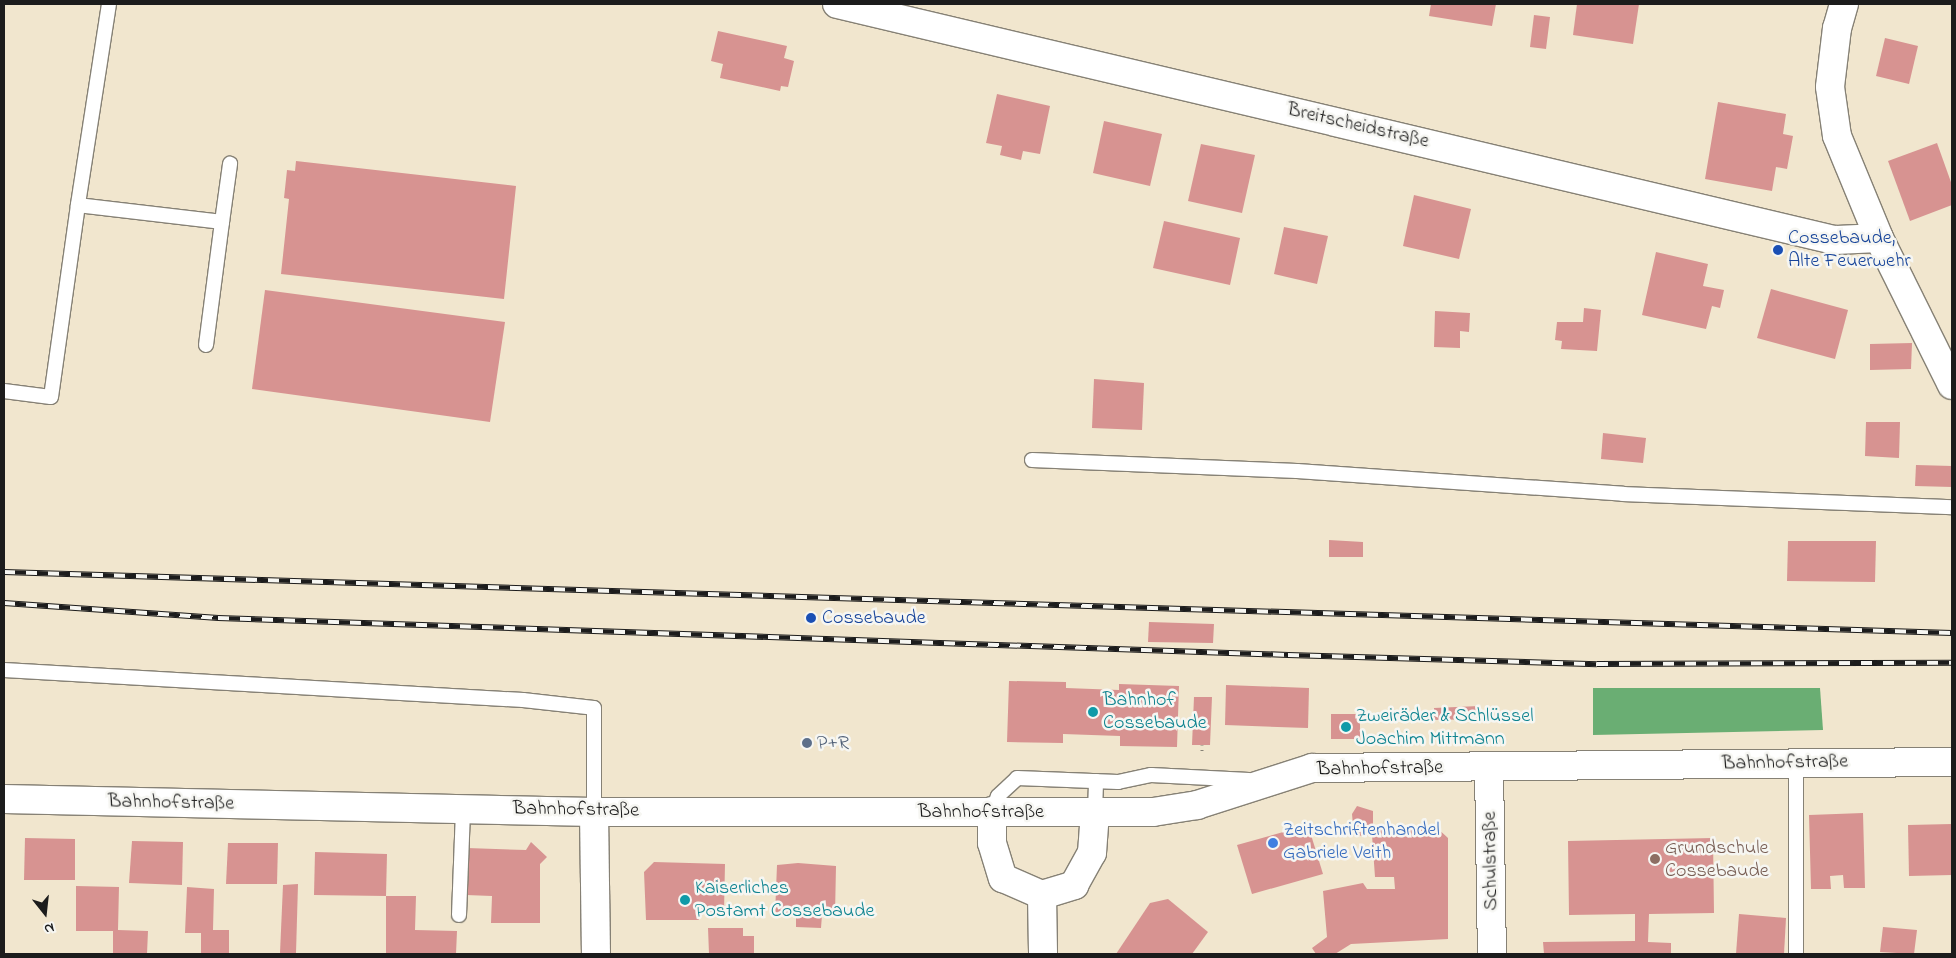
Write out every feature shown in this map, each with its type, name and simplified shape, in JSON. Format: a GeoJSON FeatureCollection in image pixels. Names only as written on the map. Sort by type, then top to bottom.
{"type":"FeatureCollection","features":[{"type":"Feature","properties":{"kind":"street","name":"Breitscheidstraße"},"geometry":{"type":"LineString","coordinates":[[837,4],[1834,240],[1880,238]]}},
{"type":"Feature","properties":{"kind":"street"},"geometry":{"type":"LineString","coordinates":[[1844,4],[1837,28],[1830,86],[1837,136],[1880,238],[1952,385]]}},
{"type":"Feature","properties":{"kind":"street","name":"Bahnhofstraße"},"geometry":{"type":"LineString","coordinates":[[4,799],[594,812],[1153,812],[1196,805],[1312,768],[1489,768],[1952,762]]}},
{"type":"Feature","properties":{"kind":"street","name":"Schulstraße"},"geometry":{"type":"LineString","coordinates":[[1489,768],[1492,954]]}},
{"type":"Feature","properties":{"kind":"street"},"geometry":{"type":"LineString","coordinates":[[992,811],[992,843],[1002,878],[1042,895],[1074,885],[1092,853],[1095,812]]}},
{"type":"Feature","properties":{"kind":"street"},"geometry":{"type":"LineString","coordinates":[[594,812],[596,954]]}},
{"type":"Feature","properties":{"kind":"street"},"geometry":{"type":"LineString","coordinates":[[1042,895],[1043,954]]}},
{"type":"Feature","properties":{"kind":"lane"},"geometry":{"type":"LineString","coordinates":[[4,391],[51,397],[109,4]]}},
{"type":"Feature","properties":{"kind":"lane"},"geometry":{"type":"LineString","coordinates":[[206,345],[230,164]]}},
{"type":"Feature","properties":{"kind":"lane"},"geometry":{"type":"LineString","coordinates":[[78,205],[222,222]]}},
{"type":"Feature","properties":{"kind":"lane"},"geometry":{"type":"LineString","coordinates":[[1032,460],[1297,471],[1623,494],[1952,507]]}},
{"type":"Feature","properties":{"kind":"lane"},"geometry":{"type":"LineString","coordinates":[[4,670],[523,700],[594,708],[594,812]]}},
{"type":"Feature","properties":{"kind":"lane"},"geometry":{"type":"LineString","coordinates":[[1796,763],[1796,954]]}},
{"type":"Feature","properties":{"kind":"lane"},"geometry":{"type":"LineString","coordinates":[[992,811],[998,796],[1017,778],[1118,782],[1151,775],[1270,781]]}},
{"type":"Feature","properties":{"kind":"lane"},"geometry":{"type":"LineString","coordinates":[[1095,812],[1096,782]]}},
{"type":"Feature","properties":{"kind":"lane"},"geometry":{"type":"LineString","coordinates":[[459,915],[463,808]]}},
{"type":"Feature","properties":{"kind":"green space"},"geometry":{"type":"Polygon","coordinates":[[[1593,688],[1820,688],[1823,730],[1593,735],[1593,688]]]}},
{"type":"Feature","properties":{"kind":"building"},"geometry":{"type":"Polygon","coordinates":[[[1431,4],[1496,4],[1492,26],[1429,16],[1431,4]]]}},
{"type":"Feature","properties":{"kind":"building"},"geometry":{"type":"Polygon","coordinates":[[[1577,4],[1639,4],[1633,44],[1573,35],[1577,4]]]}},
{"type":"Feature","properties":{"kind":"building"},"geometry":{"type":"Polygon","coordinates":[[[1534,15],[1550,17],[1546,49],[1530,47],[1534,15]]]}},
{"type":"Feature","properties":{"kind":"building"},"geometry":{"type":"Polygon","coordinates":[[[718,31],[787,46],[784,58],[794,61],[788,87],[781,86],[780,91],[720,78],[723,64],[711,61],[718,31]]]}},
{"type":"Feature","properties":{"kind":"building"},"geometry":{"type":"Polygon","coordinates":[[[1885,38],[1918,46],[1909,84],[1876,76],[1885,38]]]}},
{"type":"Feature","properties":{"kind":"building"},"geometry":{"type":"Polygon","coordinates":[[[997,94],[1050,106],[1040,154],[1023,151],[1021,160],[1000,155],[1002,146],[986,143],[997,94]]]}},
{"type":"Feature","properties":{"kind":"building"},"geometry":{"type":"Polygon","coordinates":[[[1718,102],[1786,114],[1783,134],[1793,136],[1787,169],[1776,167],[1772,191],[1705,179],[1718,102]]]}},
{"type":"Feature","properties":{"kind":"building"},"geometry":{"type":"Polygon","coordinates":[[[1104,121],[1162,134],[1150,186],[1093,173],[1104,121]]]}},
{"type":"Feature","properties":{"kind":"building"},"geometry":{"type":"Polygon","coordinates":[[[1937,143],[1952,185],[1952,205],[1910,221],[1888,161],[1937,143]]]}},
{"type":"Feature","properties":{"kind":"building"},"geometry":{"type":"Polygon","coordinates":[[[1201,144],[1255,155],[1242,213],[1188,201],[1201,144]]]}},
{"type":"Feature","properties":{"kind":"building"},"geometry":{"type":"Polygon","coordinates":[[[296,161],[516,186],[504,299],[281,274],[289,199],[284,198],[287,170],[295,171],[296,161]]]}},
{"type":"Feature","properties":{"kind":"building"},"geometry":{"type":"Polygon","coordinates":[[[1414,195],[1471,209],[1459,259],[1403,246],[1414,195]]]}},
{"type":"Feature","properties":{"kind":"building"},"geometry":{"type":"Polygon","coordinates":[[[1164,221],[1240,238],[1230,285],[1153,268],[1164,221]]]}},
{"type":"Feature","properties":{"kind":"building"},"geometry":{"type":"Polygon","coordinates":[[[1284,227],[1328,236],[1317,284],[1274,274],[1284,227]]]}},
{"type":"Feature","properties":{"kind":"building"},"geometry":{"type":"Polygon","coordinates":[[[1656,252],[1708,264],[1703,286],[1724,290],[1720,308],[1712,306],[1706,329],[1642,315],[1656,252]]]}},
{"type":"Feature","properties":{"kind":"building"},"geometry":{"type":"Polygon","coordinates":[[[1771,289],[1848,310],[1835,359],[1757,338],[1771,289]]]}},
{"type":"Feature","properties":{"kind":"building"},"geometry":{"type":"Polygon","coordinates":[[[265,290],[505,322],[490,422],[252,389],[265,290]]]}},
{"type":"Feature","properties":{"kind":"building"},"geometry":{"type":"Polygon","coordinates":[[[1584,308],[1601,310],[1597,351],[1561,349],[1562,341],[1555,340],[1557,322],[1583,322],[1584,308]]]}},
{"type":"Feature","properties":{"kind":"building"},"geometry":{"type":"Polygon","coordinates":[[[1435,311],[1470,313],[1469,332],[1460,331],[1460,348],[1434,347],[1435,311]]]}},
{"type":"Feature","properties":{"kind":"building"},"geometry":{"type":"Polygon","coordinates":[[[1912,343],[1911,369],[1870,370],[1870,344],[1912,343]]]}},
{"type":"Feature","properties":{"kind":"building"},"geometry":{"type":"Polygon","coordinates":[[[1094,379],[1144,383],[1142,430],[1092,428],[1094,379]]]}},
{"type":"Feature","properties":{"kind":"building"},"geometry":{"type":"Polygon","coordinates":[[[1866,422],[1900,422],[1899,458],[1865,456],[1866,422]]]}},
{"type":"Feature","properties":{"kind":"building"},"geometry":{"type":"Polygon","coordinates":[[[1603,433],[1646,438],[1643,463],[1601,459],[1603,433]]]}},
{"type":"Feature","properties":{"kind":"building"},"geometry":{"type":"Polygon","coordinates":[[[1916,465],[1952,466],[1952,487],[1915,486],[1916,465]]]}},
{"type":"Feature","properties":{"kind":"building"},"geometry":{"type":"Polygon","coordinates":[[[1329,540],[1363,542],[1363,557],[1329,557],[1329,540]]]}},
{"type":"Feature","properties":{"kind":"building"},"geometry":{"type":"Polygon","coordinates":[[[1788,541],[1876,541],[1875,582],[1787,581],[1788,541]]]}},
{"type":"Feature","properties":{"kind":"building"},"geometry":{"type":"Polygon","coordinates":[[[1149,622],[1214,624],[1213,643],[1148,642],[1149,622]]]}},
{"type":"Feature","properties":{"kind":"building","name":"Bahnhof Cossebaude"},"geometry":{"type":"Polygon","coordinates":[[[1009,681],[1066,682],[1066,688],[1119,690],[1119,684],[1179,686],[1177,747],[1120,746],[1120,736],[1063,734],[1063,743],[1007,742],[1009,681]]]}},
{"type":"Feature","properties":{"kind":"building"},"geometry":{"type":"Polygon","coordinates":[[[1226,685],[1309,688],[1308,728],[1225,725],[1226,685]]]}},
{"type":"Feature","properties":{"kind":"building"},"geometry":{"type":"Polygon","coordinates":[[[1194,697],[1212,697],[1210,745],[1192,745],[1194,697]]]}},
{"type":"Feature","properties":{"kind":"building"},"geometry":{"type":"Polygon","coordinates":[[[1479,706],[1479,719],[1434,720],[1434,708],[1479,706]]]}},
{"type":"Feature","properties":{"kind":"building","name":"Zweiräder & Schlüssel Joachim Mittmann"},"geometry":{"type":"Polygon","coordinates":[[[1331,714],[1360,714],[1360,739],[1331,739],[1331,714]]]}},
{"type":"Feature","properties":{"kind":"building"},"geometry":{"type":"Polygon","coordinates":[[[1357,806],[1373,811],[1373,828],[1436,827],[1448,838],[1448,939],[1351,944],[1335,954],[1316,954],[1312,948],[1327,937],[1323,891],[1363,883],[1367,889],[1395,889],[1394,877],[1375,877],[1372,835],[1354,836],[1352,814],[1357,806]]]}},
{"type":"Feature","properties":{"kind":"building"},"geometry":{"type":"Polygon","coordinates":[[[1863,813],[1865,888],[1844,888],[1843,875],[1830,876],[1831,889],[1811,889],[1809,815],[1863,813]]]}},
{"type":"Feature","properties":{"kind":"building"},"geometry":{"type":"Polygon","coordinates":[[[1952,824],[1952,875],[1909,876],[1908,825],[1952,824]]]}},
{"type":"Feature","properties":{"kind":"building"},"geometry":{"type":"Polygon","coordinates":[[[1308,825],[1323,874],[1252,894],[1237,845],[1308,825]]]}},
{"type":"Feature","properties":{"kind":"building"},"geometry":{"type":"Polygon","coordinates":[[[25,838],[75,839],[75,880],[24,880],[25,838]]]}},
{"type":"Feature","properties":{"kind":"building"},"geometry":{"type":"Polygon","coordinates":[[[1713,838],[1714,913],[1649,914],[1648,942],[1671,943],[1671,954],[1544,954],[1543,942],[1635,941],[1635,914],[1569,915],[1568,841],[1713,838]]]}},
{"type":"Feature","properties":{"kind":"building"},"geometry":{"type":"Polygon","coordinates":[[[132,841],[183,842],[182,885],[129,883],[132,841]]]}},
{"type":"Feature","properties":{"kind":"building"},"geometry":{"type":"Polygon","coordinates":[[[531,842],[547,857],[540,864],[540,923],[491,923],[492,896],[466,895],[467,848],[526,850],[531,842]]]}},
{"type":"Feature","properties":{"kind":"building"},"geometry":{"type":"Polygon","coordinates":[[[228,843],[278,843],[277,884],[226,884],[228,843]]]}},
{"type":"Feature","properties":{"kind":"building"},"geometry":{"type":"Polygon","coordinates":[[[315,852],[387,854],[386,896],[314,895],[315,852]]]}},
{"type":"Feature","properties":{"kind":"building","name":"Kaiserliches Postamt Cossebaude"},"geometry":{"type":"Polygon","coordinates":[[[654,862],[725,864],[724,912],[699,912],[699,920],[646,920],[644,872],[654,862]]]}},
{"type":"Feature","properties":{"kind":"building"},"geometry":{"type":"Polygon","coordinates":[[[798,863],[836,866],[835,915],[822,915],[821,928],[796,927],[796,916],[775,915],[777,865],[798,863]]]}},
{"type":"Feature","properties":{"kind":"building"},"geometry":{"type":"Polygon","coordinates":[[[298,884],[296,953],[280,953],[283,885],[298,884]]]}},
{"type":"Feature","properties":{"kind":"building"},"geometry":{"type":"Polygon","coordinates":[[[76,886],[119,887],[118,930],[148,931],[147,954],[113,954],[113,931],[76,931],[76,886]]]}},
{"type":"Feature","properties":{"kind":"building"},"geometry":{"type":"Polygon","coordinates":[[[187,887],[214,889],[213,930],[229,930],[229,954],[201,954],[201,933],[185,933],[187,887]]]}},
{"type":"Feature","properties":{"kind":"building"},"geometry":{"type":"Polygon","coordinates":[[[386,896],[416,896],[415,930],[457,931],[456,954],[386,954],[386,896]]]}},
{"type":"Feature","properties":{"kind":"building"},"geometry":{"type":"Polygon","coordinates":[[[1168,899],[1208,932],[1192,954],[1116,954],[1150,903],[1168,899]]]}},
{"type":"Feature","properties":{"kind":"building"},"geometry":{"type":"Polygon","coordinates":[[[1739,914],[1786,918],[1784,954],[1736,954],[1739,914]]]}},
{"type":"Feature","properties":{"kind":"building"},"geometry":{"type":"Polygon","coordinates":[[[1883,927],[1917,930],[1914,954],[1880,952],[1883,927]]]}},
{"type":"Feature","properties":{"kind":"building"},"geometry":{"type":"Polygon","coordinates":[[[708,928],[743,928],[743,936],[754,936],[754,954],[709,954],[708,928]]]}},
{"type":"Feature","properties":{"kind":"railway"},"geometry":{"type":"LineString","coordinates":[[4,572],[1952,633]]}},
{"type":"Feature","properties":{"kind":"railway"},"geometry":{"type":"LineString","coordinates":[[4,603],[218,618],[1288,655],[1597,664],[1952,663]]}},
{"type":"Feature","properties":{"kind":"place","name":"Cossebaude, Alte Feuerwehr"},"geometry":{"type":"Point","coordinates":[1778,250]}},
{"type":"Feature","properties":{"kind":"place","name":"Cossebaude"},"geometry":{"type":"Point","coordinates":[811,618]}},
{"type":"Feature","properties":{"kind":"place","name":"Bahnhof Cossebaude"},"geometry":{"type":"Point","coordinates":[1093,712]}},
{"type":"Feature","properties":{"kind":"place","name":"Zweiräder & Schlüssel Joachim Mittmann"},"geometry":{"type":"Point","coordinates":[1346,727]}},
{"type":"Feature","properties":{"kind":"place","name":"P+R"},"geometry":{"type":"Point","coordinates":[807,743]}},
{"type":"Feature","properties":{"kind":"place","name":"Zeitschriftenhandel Gabriele Veith"},"geometry":{"type":"Point","coordinates":[1273,843]}},
{"type":"Feature","properties":{"kind":"place","name":"Grundschule Cossebaude"},"geometry":{"type":"Point","coordinates":[1655,859]}},
{"type":"Feature","properties":{"kind":"place","name":"Kaiserliches Postamt Cossebaude"},"geometry":{"type":"Point","coordinates":[685,900]}}]}
